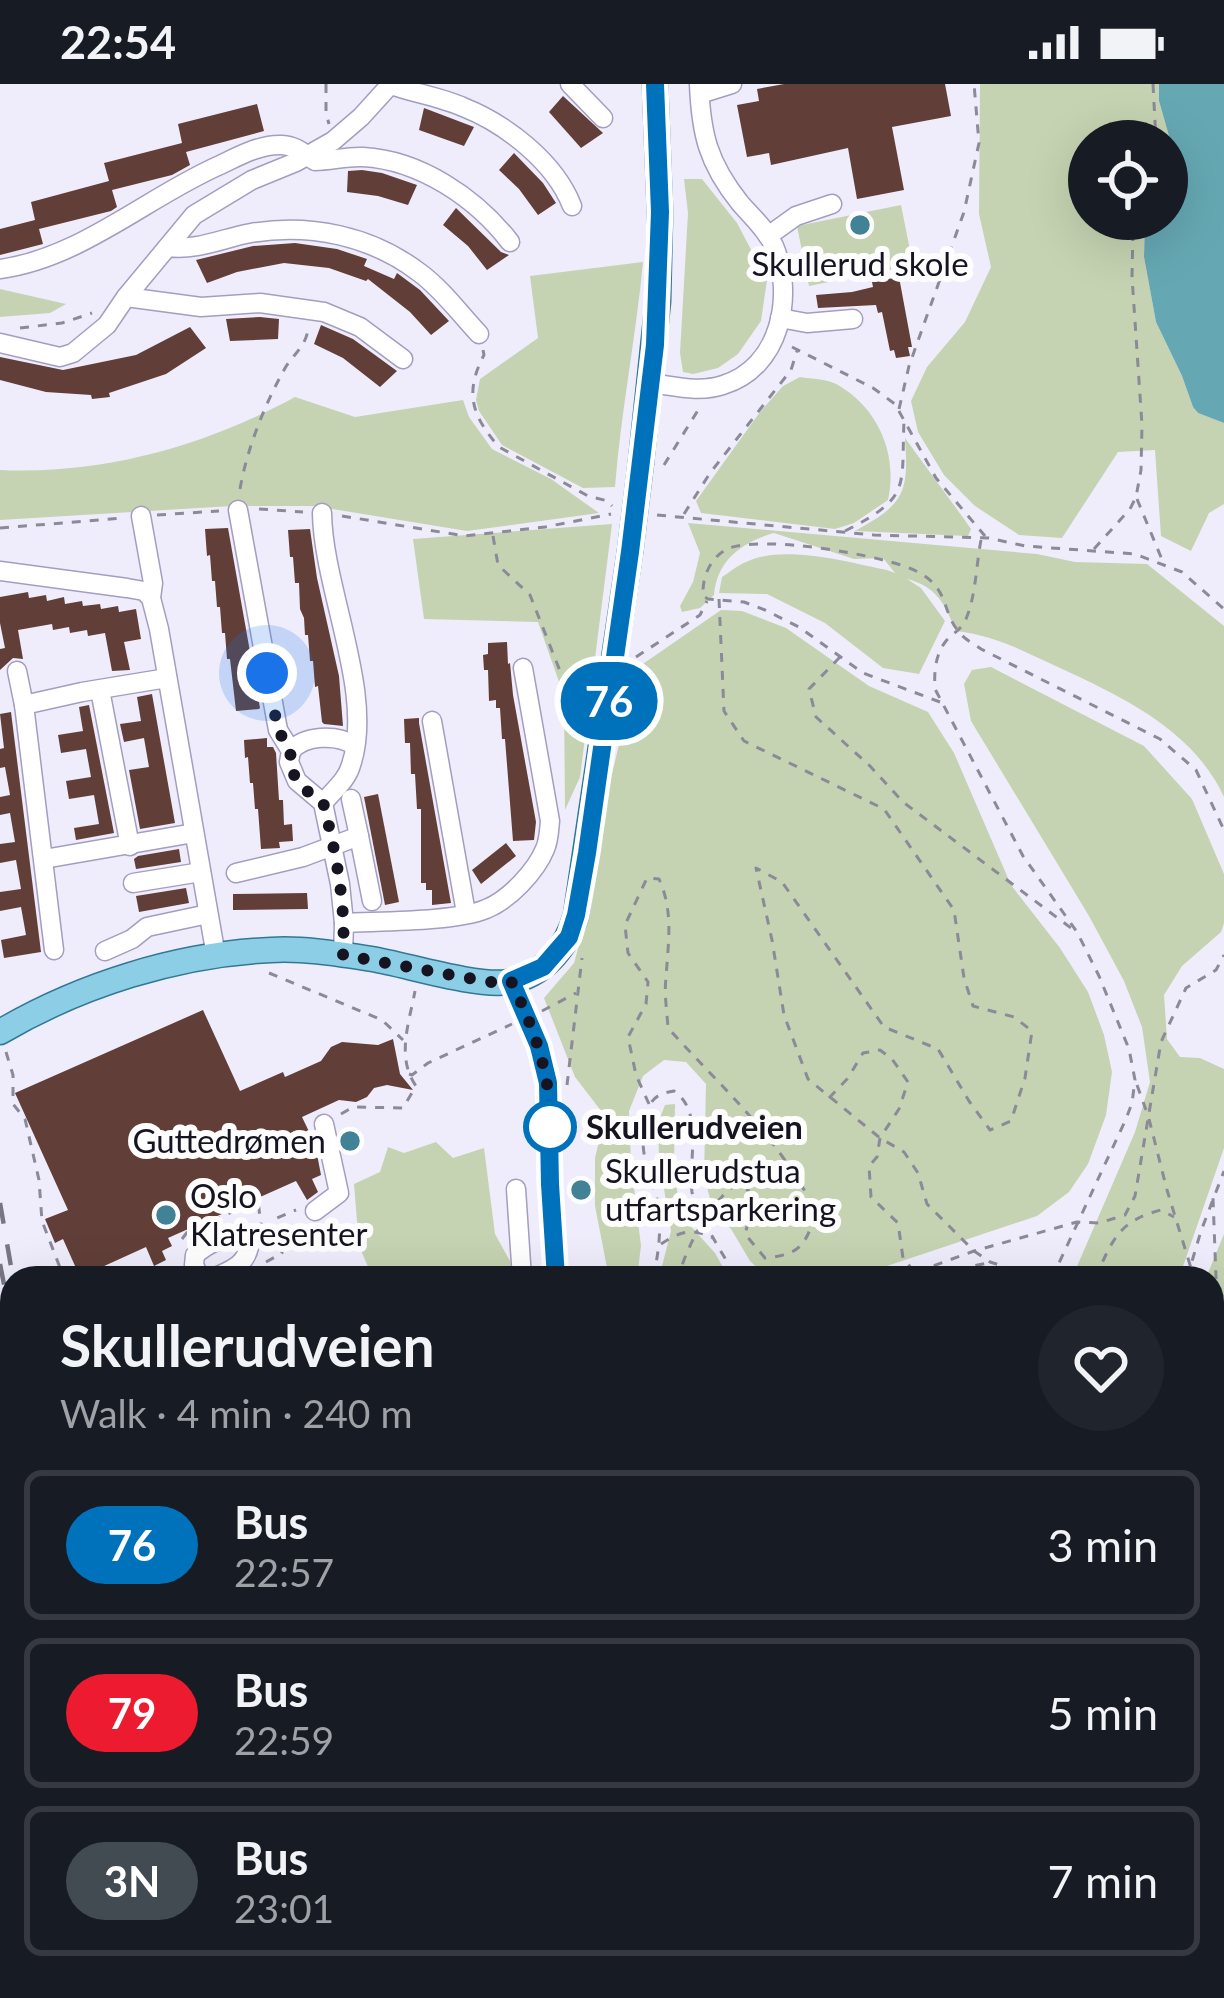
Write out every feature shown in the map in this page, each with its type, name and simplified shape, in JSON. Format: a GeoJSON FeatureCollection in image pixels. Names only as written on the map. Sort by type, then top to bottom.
{"type":"FeatureCollection","features":[{"type":"Feature","properties":{"kind":"main road"},"geometry":{"type":"LineString","coordinates":[[2,1040],[32,1015],[101,985],[216,956],[272,950],[343,955],[490,982],[511,981],[543,967],[562,947],[574,926],[630,552],[652,464],[650,383],[660,212],[655,84]]}},
{"type":"Feature","properties":{"kind":"street"},"geometry":{"type":"LineString","coordinates":[[0,343],[68,356],[106,326],[194,215],[252,180],[335,140],[391,84],[467,108],[504,130],[536,156],[572,206]]}},
{"type":"Feature","properties":{"kind":"street"},"geometry":{"type":"LineString","coordinates":[[570,84],[603,118]]}},
{"type":"Feature","properties":{"kind":"street"},"geometry":{"type":"LineString","coordinates":[[650,383],[687,389],[715,387],[739,378],[765,356],[780,318],[782,278],[768,236],[717,172],[704,133],[700,89],[732,84]]}},
{"type":"Feature","properties":{"kind":"street"},"geometry":{"type":"LineString","coordinates":[[0,269],[72,246],[169,190],[246,153],[278,145],[299,149],[315,161],[365,157],[418,171],[456,190],[510,242]]}},
{"type":"Feature","properties":{"kind":"street"},"geometry":{"type":"LineString","coordinates":[[768,236],[796,216],[832,204]]}},
{"type":"Feature","properties":{"kind":"street"},"geometry":{"type":"LineString","coordinates":[[168,247],[196,248],[274,230],[330,232],[387,253],[421,273],[479,334]]}},
{"type":"Feature","properties":{"kind":"street"},"geometry":{"type":"LineString","coordinates":[[126,297],[201,308],[260,303],[307,310],[345,319],[403,359]]}},
{"type":"Feature","properties":{"kind":"street"},"geometry":{"type":"LineString","coordinates":[[780,318],[807,323],[853,319]]}},
{"type":"Feature","properties":{"kind":"street"},"geometry":{"type":"LineString","coordinates":[[238,510],[272,705],[278,730],[291,752]]}},
{"type":"Feature","properties":{"kind":"street"},"geometry":{"type":"LineString","coordinates":[[322,513],[322,534],[358,719],[351,768],[323,802]]}},
{"type":"Feature","properties":{"kind":"street"},"geometry":{"type":"LineString","coordinates":[[141,516],[153,584],[151,598],[216,956]]}},
{"type":"Feature","properties":{"kind":"street"},"geometry":{"type":"LineString","coordinates":[[0,571],[127,587],[151,598]]}},
{"type":"Feature","properties":{"kind":"street"},"geometry":{"type":"LineString","coordinates":[[344,923],[485,910],[523,880],[544,854],[550,821],[523,668]]}},
{"type":"Feature","properties":{"kind":"street"},"geometry":{"type":"LineString","coordinates":[[17,671],[54,950]]}},
{"type":"Feature","properties":{"kind":"street"},"geometry":{"type":"LineString","coordinates":[[24,705],[167,677]]}},
{"type":"Feature","properties":{"kind":"street"},"geometry":{"type":"LineString","coordinates":[[100,690],[130,846]]}},
{"type":"Feature","properties":{"kind":"street"},"geometry":{"type":"LineString","coordinates":[[432,721],[466,913]]}},
{"type":"Feature","properties":{"kind":"street"},"geometry":{"type":"LineString","coordinates":[[343,955],[344,923],[323,802],[297,781],[289,762],[295,745],[316,739],[340,738],[354,745]]}},
{"type":"Feature","properties":{"kind":"street"},"geometry":{"type":"LineString","coordinates":[[351,800],[372,901]]}},
{"type":"Feature","properties":{"kind":"street"},"geometry":{"type":"LineString","coordinates":[[44,859],[194,833]]}},
{"type":"Feature","properties":{"kind":"street"},"geometry":{"type":"LineString","coordinates":[[236,873],[303,857],[358,836]]}},
{"type":"Feature","properties":{"kind":"street"},"geometry":{"type":"LineString","coordinates":[[133,884],[201,872]]}},
{"type":"Feature","properties":{"kind":"street"},"geometry":{"type":"LineString","coordinates":[[105,951],[147,927],[208,914]]}},
{"type":"Feature","properties":{"kind":"street"},"geometry":{"type":"LineString","coordinates":[[511,981],[562,1098],[550,1184],[555,1266]]}},
{"type":"Feature","properties":{"kind":"street"},"geometry":{"type":"LineString","coordinates":[[306,1211],[339,1193],[324,1124]]}},
{"type":"Feature","properties":{"kind":"street"},"geometry":{"type":"LineString","coordinates":[[516,1189],[521,1266]]}},
{"type":"Feature","properties":{"kind":"street"},"geometry":{"type":"LineString","coordinates":[[194,1266],[194,1256],[202,1249],[233,1235],[243,1237],[249,1247],[237,1266]]}},
{"type":"Feature","properties":{"kind":"path"},"geometry":{"type":"LineString","coordinates":[[326,84],[326,113]]}},
{"type":"Feature","properties":{"kind":"path"},"geometry":{"type":"LineString","coordinates":[[899,409],[909,367],[964,212],[980,142],[974,84]]}},
{"type":"Feature","properties":{"kind":"path"},"geometry":{"type":"LineString","coordinates":[[1153,84],[1155,120]]}},
{"type":"Feature","properties":{"kind":"path"},"geometry":{"type":"LineString","coordinates":[[1092,551],[1136,497],[1141,470],[1132,240]]}},
{"type":"Feature","properties":{"kind":"path"},"geometry":{"type":"LineString","coordinates":[[17,328],[62,322],[126,297]]}},
{"type":"Feature","properties":{"kind":"path"},"geometry":{"type":"LineString","coordinates":[[238,510],[243,472],[258,427],[281,374],[306,342],[307,310]]}},
{"type":"Feature","properties":{"kind":"path"},"geometry":{"type":"LineString","coordinates":[[0,528],[264,509],[322,513],[446,534],[493,535],[616,513],[608,501],[529,464],[489,436],[472,401],[484,355],[479,334]]}},
{"type":"Feature","properties":{"kind":"path"},"geometry":{"type":"LineString","coordinates":[[774,339],[873,388],[899,409],[936,478],[984,538]]}},
{"type":"Feature","properties":{"kind":"path"},"geometry":{"type":"LineString","coordinates":[[683,516],[699,488],[791,370],[797,349]]}},
{"type":"Feature","properties":{"kind":"path"},"geometry":{"type":"LineString","coordinates":[[652,464],[715,387]]}},
{"type":"Feature","properties":{"kind":"path"},"geometry":{"type":"LineString","coordinates":[[844,532],[885,509],[899,492],[904,419]]}},
{"type":"Feature","properties":{"kind":"path"},"geometry":{"type":"LineString","coordinates":[[1136,497],[1163,562]]}},
{"type":"Feature","properties":{"kind":"path"},"geometry":{"type":"LineString","coordinates":[[655,515],[844,532],[984,538],[1025,546],[1135,554],[1184,573],[1224,609]]}},
{"type":"Feature","properties":{"kind":"path"},"geometry":{"type":"LineString","coordinates":[[493,535],[497,565],[530,595],[564,681]]}},
{"type":"Feature","properties":{"kind":"path"},"geometry":{"type":"LineString","coordinates":[[984,538],[966,618],[946,641],[934,670],[935,689],[1023,856],[1077,932],[1116,1014],[1190,1266]]}},
{"type":"Feature","properties":{"kind":"path"},"geometry":{"type":"LineString","coordinates":[[940,702],[863,673],[799,627],[765,610],[703,596],[709,567],[733,546],[870,556],[922,574],[943,594],[958,632],[981,649],[1160,739],[1196,770],[1224,830]]}},
{"type":"Feature","properties":{"kind":"path"},"geometry":{"type":"LineString","coordinates":[[629,662],[700,615],[708,598]]}},
{"type":"Feature","properties":{"kind":"path"},"geometry":{"type":"LineString","coordinates":[[719,599],[724,711],[744,741],[884,809],[954,910],[973,1006],[1015,1017],[1032,1031],[1011,1120],[990,1130],[938,1049],[884,1028],[782,882],[756,868],[784,1015],[808,1079],[904,1152],[918,1174],[927,1204],[974,1251],[1002,1266]]}},
{"type":"Feature","properties":{"kind":"path"},"geometry":{"type":"LineString","coordinates":[[840,656],[809,689],[816,717],[904,802],[1077,932]]}},
{"type":"Feature","properties":{"kind":"path"},"geometry":{"type":"LineString","coordinates":[[649,1104],[636,1075],[628,1037],[646,1004],[648,982],[628,953],[625,926],[647,878],[659,879],[666,895],[668,1028],[751,1115],[797,1174],[816,1212],[808,1237],[789,1256],[766,1258],[745,1234],[754,1202],[748,1190],[735,1185],[704,1221],[683,1266]]}},
{"type":"Feature","properties":{"kind":"path"},"geometry":{"type":"LineString","coordinates":[[562,1098],[583,951]]}},
{"type":"Feature","properties":{"kind":"path"},"geometry":{"type":"LineString","coordinates":[[934,1266],[1077,1222],[1099,1223],[1125,1215],[1135,1196],[1161,1042],[1186,988],[1216,970],[1224,956]]}},
{"type":"Feature","properties":{"kind":"path"},"geometry":{"type":"LineString","coordinates":[[256,967],[382,1020],[405,1042]]}},
{"type":"Feature","properties":{"kind":"path"},"geometry":{"type":"LineString","coordinates":[[324,1124],[353,1107],[403,1108],[416,1086],[407,1074],[405,1042],[416,983]]}},
{"type":"Feature","properties":{"kind":"path"},"geometry":{"type":"LineString","coordinates":[[538,1013],[578,992]]}},
{"type":"Feature","properties":{"kind":"path"},"geometry":{"type":"LineString","coordinates":[[407,1074],[412,1076],[428,1063],[512,1024]]}},
{"type":"Feature","properties":{"kind":"path"},"geometry":{"type":"LineString","coordinates":[[2,1040],[13,1073],[14,1105],[23,1114],[37,1165],[42,1221],[59,1266]]}},
{"type":"Feature","properties":{"kind":"path"},"geometry":{"type":"LineString","coordinates":[[829,1098],[863,1053],[880,1050],[908,1082],[899,1109],[880,1138],[877,1157],[868,1166],[871,1197],[898,1223],[903,1258],[909,1266]]}},
{"type":"Feature","properties":{"kind":"path"},"geometry":{"type":"LineString","coordinates":[[1057,1266],[1126,1119],[1135,1080]]}},
{"type":"Feature","properties":{"kind":"path"},"geometry":{"type":"LineString","coordinates":[[655,1266],[656,1193],[642,1154],[642,1136],[649,1104],[658,1094],[674,1091],[687,1102],[692,1198],[730,1266]]}},
{"type":"Feature","properties":{"kind":"path"},"geometry":{"type":"LineString","coordinates":[[1192,1266],[1224,1171]]}},
{"type":"Feature","properties":{"kind":"path"},"geometry":{"type":"LineString","coordinates":[[1213,1198],[1216,1266]]}},
{"type":"Feature","properties":{"kind":"path"},"geometry":{"type":"LineString","coordinates":[[1101,1266],[1119,1229],[1139,1216],[1161,1210],[1176,1218]]}},
{"type":"Feature","properties":{"kind":"path"},"geometry":{"type":"LineString","coordinates":[[268,1262],[280,1256],[277,1218],[306,1211]]}},
{"type":"Feature","properties":{"kind":"path"},"geometry":{"type":"LineString","coordinates":[[659,1246],[678,1232],[699,1231],[718,1243]]}},
{"type":"Feature","properties":{"kind":"path"},"geometry":{"type":"LineString","coordinates":[[175,1235],[182,1239]]}},
{"type":"Feature","properties":{"kind":"path"},"geometry":{"type":"LineString","coordinates":[[281,1249],[293,1235]]}},
{"type":"Feature","properties":{"kind":"path"},"geometry":{"type":"LineString","coordinates":[[971,1266],[990,1262]]}},
{"type":"Feature","properties":{"kind":"green space"},"geometry":{"type":"Polygon","coordinates":[[[980,84],[1159,84],[1164,120],[1068,120],[1068,240],[1144,240],[1156,322],[1193,407],[1224,423],[1224,504],[1209,513],[1191,551],[1161,536],[1155,450],[1118,452],[1062,538],[1019,535],[975,506],[944,475],[918,432],[911,401],[927,367],[965,322],[991,267],[979,214],[980,84]]]}},
{"type":"Feature","properties":{"kind":"green space"},"geometry":{"type":"Polygon","coordinates":[[[684,179],[702,179],[737,223],[767,280],[761,321],[738,354],[718,368],[693,374],[683,372],[680,353],[688,213],[684,179]]]}},
{"type":"Feature","properties":{"kind":"green space"},"geometry":{"type":"Polygon","coordinates":[[[901,205],[913,265],[809,286],[797,226],[901,205]]]}},
{"type":"Feature","properties":{"kind":"green space"},"geometry":{"type":"Polygon","coordinates":[[[643,262],[615,487],[583,488],[502,445],[479,411],[480,379],[538,338],[530,276],[643,262]]]}},
{"type":"Feature","properties":{"kind":"green space"},"geometry":{"type":"Polygon","coordinates":[[[0,289],[66,304],[50,313],[0,317],[0,289]]]}},
{"type":"Feature","properties":{"kind":"green space"},"geometry":{"type":"Polygon","coordinates":[[[800,377],[838,385],[865,407],[887,450],[888,500],[854,523],[835,529],[701,513],[696,501],[760,412],[783,386],[800,377]]]}},
{"type":"Feature","properties":{"kind":"green space"},"geometry":{"type":"Polygon","coordinates":[[[295,397],[355,417],[463,400],[492,449],[551,479],[599,513],[467,531],[314,506],[232,506],[0,520],[0,470],[77,468],[152,454],[225,430],[295,397]]]}},
{"type":"Feature","properties":{"kind":"green space"},"geometry":{"type":"Polygon","coordinates":[[[905,438],[971,529],[968,536],[855,531],[884,513],[900,495],[906,472],[905,438]]]}},
{"type":"Feature","properties":{"kind":"green space"},"geometry":{"type":"Polygon","coordinates":[[[688,523],[1037,554],[1075,562],[1147,564],[1224,626],[1224,797],[1195,753],[1154,719],[1022,650],[956,631],[938,598],[917,582],[907,579],[921,588],[945,621],[919,674],[883,668],[825,623],[767,594],[719,593],[722,577],[761,557],[816,556],[895,573],[883,558],[854,559],[774,533],[733,554],[720,572],[714,595],[700,608],[682,612],[680,606],[693,582],[700,553],[688,523]]]}},
{"type":"Feature","properties":{"kind":"green space"},"geometry":{"type":"Polygon","coordinates":[[[612,524],[580,777],[565,810],[564,696],[538,622],[424,619],[413,539],[612,524]]]}},
{"type":"Feature","properties":{"kind":"green space"},"geometry":{"type":"Polygon","coordinates":[[[721,610],[742,611],[786,628],[869,686],[928,712],[954,753],[1011,885],[1088,992],[1104,1035],[1112,1072],[1106,1115],[1088,1164],[1069,1192],[1037,1216],[887,1266],[755,1266],[712,1206],[704,1176],[706,1084],[686,1062],[664,1060],[643,1076],[629,1111],[641,1246],[638,1266],[607,1266],[595,1206],[595,1158],[605,1116],[575,1077],[544,998],[574,963],[637,668],[721,610]]]}},
{"type":"Feature","properties":{"kind":"green space"},"geometry":{"type":"Polygon","coordinates":[[[991,667],[1144,746],[1192,799],[1224,874],[1221,932],[1182,966],[1164,995],[1167,1039],[1180,1057],[1200,1058],[1224,1069],[1224,1148],[1183,1266],[1077,1266],[1135,1132],[1150,1082],[1142,1027],[1089,916],[971,721],[964,684],[972,670],[991,667]]]}},
{"type":"Feature","properties":{"kind":"green space"},"geometry":{"type":"Polygon","coordinates":[[[675,1104],[679,1204],[686,1221],[722,1266],[662,1266],[671,1231],[659,1159],[658,1123],[665,1105],[675,1104]]]}},
{"type":"Feature","properties":{"kind":"green space"},"geometry":{"type":"Polygon","coordinates":[[[436,1142],[453,1158],[484,1148],[495,1234],[511,1266],[368,1266],[359,1246],[354,1184],[380,1172],[388,1147],[404,1153],[436,1142]]]}},
{"type":"Feature","properties":{"kind":"green space"},"geometry":{"type":"Polygon","coordinates":[[[1224,1234],[1224,1266],[1211,1266],[1224,1234]]]}},
{"type":"Feature","properties":{"kind":"water"},"geometry":{"type":"Polygon","coordinates":[[[1159,84],[1224,84],[1224,423],[1193,407],[1156,322],[1144,240],[1188,240],[1188,120],[1164,120],[1159,84]]]}},
{"type":"Feature","properties":{"kind":"building"},"geometry":{"type":"Polygon","coordinates":[[[784,84],[945,84],[951,116],[892,127],[904,190],[857,199],[848,148],[771,165],[769,153],[747,157],[737,105],[759,101],[757,89],[784,84]]]}},
{"type":"Feature","properties":{"kind":"building"},"geometry":{"type":"Polygon","coordinates":[[[563,96],[603,133],[581,148],[549,112],[563,96]]]}},
{"type":"Feature","properties":{"kind":"building"},"geometry":{"type":"Polygon","coordinates":[[[257,104],[264,131],[186,152],[190,165],[172,175],[112,190],[117,207],[111,211],[39,229],[43,244],[0,255],[0,229],[35,220],[31,202],[109,181],[104,163],[182,143],[178,124],[257,104]]]}},
{"type":"Feature","properties":{"kind":"building"},"geometry":{"type":"Polygon","coordinates":[[[424,108],[474,127],[464,146],[419,130],[424,108]]]}},
{"type":"Feature","properties":{"kind":"building"},"geometry":{"type":"Polygon","coordinates":[[[514,153],[556,203],[538,215],[499,170],[514,153]]]}},
{"type":"Feature","properties":{"kind":"building"},"geometry":{"type":"Polygon","coordinates":[[[362,170],[417,185],[408,205],[347,192],[348,171],[362,170]]]}},
{"type":"Feature","properties":{"kind":"building"},"geometry":{"type":"Polygon","coordinates":[[[456,208],[509,255],[487,270],[443,225],[456,208]]]}},
{"type":"Feature","properties":{"kind":"building"},"geometry":{"type":"Polygon","coordinates":[[[295,243],[367,259],[364,266],[394,279],[397,273],[449,321],[431,335],[368,279],[329,268],[284,263],[207,283],[196,260],[253,246],[295,243]]]}},
{"type":"Feature","properties":{"kind":"building"},"geometry":{"type":"Polygon","coordinates":[[[899,277],[910,356],[896,358],[894,350],[890,351],[882,312],[878,313],[876,305],[818,308],[816,295],[852,292],[899,277]]]}},
{"type":"Feature","properties":{"kind":"building"},"geometry":{"type":"Polygon","coordinates":[[[226,319],[279,319],[278,339],[230,341],[226,319]]]}},
{"type":"Feature","properties":{"kind":"building"},"geometry":{"type":"Polygon","coordinates":[[[321,325],[353,339],[397,371],[380,387],[343,358],[314,344],[321,325]]]}},
{"type":"Feature","properties":{"kind":"building"},"geometry":{"type":"Polygon","coordinates":[[[190,327],[206,348],[166,374],[109,393],[110,397],[46,392],[0,380],[0,357],[63,370],[136,355],[190,327]]]}},
{"type":"Feature","properties":{"kind":"building"},"geometry":{"type":"Polygon","coordinates":[[[228,528],[259,709],[236,711],[230,659],[207,556],[205,529],[228,528]]]}},
{"type":"Feature","properties":{"kind":"building"},"geometry":{"type":"Polygon","coordinates":[[[310,529],[339,676],[343,726],[322,722],[299,583],[295,583],[290,557],[288,530],[310,529]]]}},
{"type":"Feature","properties":{"kind":"building"},"geometry":{"type":"Polygon","coordinates":[[[28,592],[29,598],[46,595],[47,601],[64,597],[65,604],[82,601],[83,606],[100,604],[101,609],[118,606],[119,612],[136,609],[141,639],[124,642],[130,670],[112,671],[105,633],[70,633],[69,627],[53,630],[52,624],[18,630],[23,659],[13,658],[0,670],[0,649],[5,648],[0,597],[28,592]]]}},
{"type":"Feature","properties":{"kind":"building"},"geometry":{"type":"Polygon","coordinates":[[[507,642],[536,822],[534,840],[513,841],[500,708],[496,700],[489,701],[488,670],[484,670],[488,643],[507,642]]]}},
{"type":"Feature","properties":{"kind":"building"},"geometry":{"type":"Polygon","coordinates":[[[152,694],[175,823],[140,829],[129,770],[149,767],[144,738],[124,742],[120,724],[141,721],[137,697],[152,694]]]}},
{"type":"Feature","properties":{"kind":"building"},"geometry":{"type":"Polygon","coordinates":[[[89,705],[114,833],[76,840],[74,828],[99,824],[94,795],[69,799],[66,781],[91,777],[86,749],[61,753],[58,735],[83,731],[79,707],[89,705]]]}},
{"type":"Feature","properties":{"kind":"building"},"geometry":{"type":"Polygon","coordinates":[[[11,712],[41,952],[4,958],[1,940],[26,935],[21,907],[0,911],[0,892],[21,889],[16,860],[0,863],[0,844],[15,842],[10,813],[0,815],[0,797],[10,795],[5,767],[0,768],[0,749],[4,748],[0,714],[11,712]]]}},
{"type":"Feature","properties":{"kind":"building"},"geometry":{"type":"Polygon","coordinates":[[[419,718],[451,903],[432,905],[432,890],[421,883],[421,809],[417,809],[404,719],[419,718]]]}},
{"type":"Feature","properties":{"kind":"building"},"geometry":{"type":"Polygon","coordinates":[[[267,738],[267,747],[276,753],[279,800],[283,800],[284,825],[292,824],[293,841],[279,842],[280,848],[261,849],[244,740],[267,738]]]}},
{"type":"Feature","properties":{"kind":"building"},"geometry":{"type":"Polygon","coordinates":[[[378,794],[399,902],[385,905],[364,797],[378,794]]]}},
{"type":"Feature","properties":{"kind":"building"},"geometry":{"type":"Polygon","coordinates":[[[506,843],[516,856],[481,884],[472,870],[506,843]]]}},
{"type":"Feature","properties":{"kind":"building"},"geometry":{"type":"Polygon","coordinates":[[[179,849],[181,862],[136,869],[138,856],[179,849]]]}},
{"type":"Feature","properties":{"kind":"building"},"geometry":{"type":"Polygon","coordinates":[[[186,888],[189,903],[139,912],[136,896],[186,888]]]}},
{"type":"Feature","properties":{"kind":"building"},"geometry":{"type":"Polygon","coordinates":[[[307,893],[308,909],[233,910],[233,894],[307,893]]]}},
{"type":"Feature","properties":{"kind":"building"},"geometry":{"type":"Polygon","coordinates":[[[203,1010],[240,1091],[321,1061],[331,1047],[342,1042],[378,1045],[393,1039],[400,1074],[413,1090],[387,1085],[374,1088],[356,1102],[339,1100],[302,1117],[315,1144],[321,1175],[312,1179],[318,1192],[307,1200],[296,1181],[168,1238],[172,1246],[162,1251],[166,1260],[154,1266],[146,1247],[104,1266],[75,1266],[63,1239],[55,1243],[45,1219],[68,1210],[15,1093],[203,1010]]]}},
{"type":"Feature","properties":{"kind":"railway"},"geometry":{"type":"LineString","coordinates":[[0,1203],[11,1266]]}},
{"type":"Feature","properties":{"kind":"bus line","name":"76"},"geometry":{"type":"LineString","coordinates":[[555,1266],[548,1083],[539,1046],[511,981],[543,967],[569,937],[587,853],[655,345],[660,212],[655,84]]}},
{"type":"Feature","properties":{"kind":"place","name":"Skullerud skole"},"geometry":{"type":"Point","coordinates":[860,225]}},
{"type":"Feature","properties":{"kind":"place","name":"Skullerudveien"},"geometry":{"type":"Point","coordinates":[550,1127]}},
{"type":"Feature","properties":{"kind":"place","name":"Guttedrømen"},"geometry":{"type":"Point","coordinates":[350,1141]}},
{"type":"Feature","properties":{"kind":"place","name":"Skullerudstua utfartsparkering"},"geometry":{"type":"Point","coordinates":[581,1190]}},
{"type":"Feature","properties":{"kind":"place","name":"Oslo Klatresenter"},"geometry":{"type":"Point","coordinates":[166,1215]}},
{"type":"Feature","properties":{"kind":"route"},"geometry":{"type":"LineString","coordinates":[[267,673],[278,730],[291,752],[292,772],[304,789],[323,802],[340,884],[343,955],[490,982],[511,981],[539,1046],[548,1083],[550,1127]]}}]}
